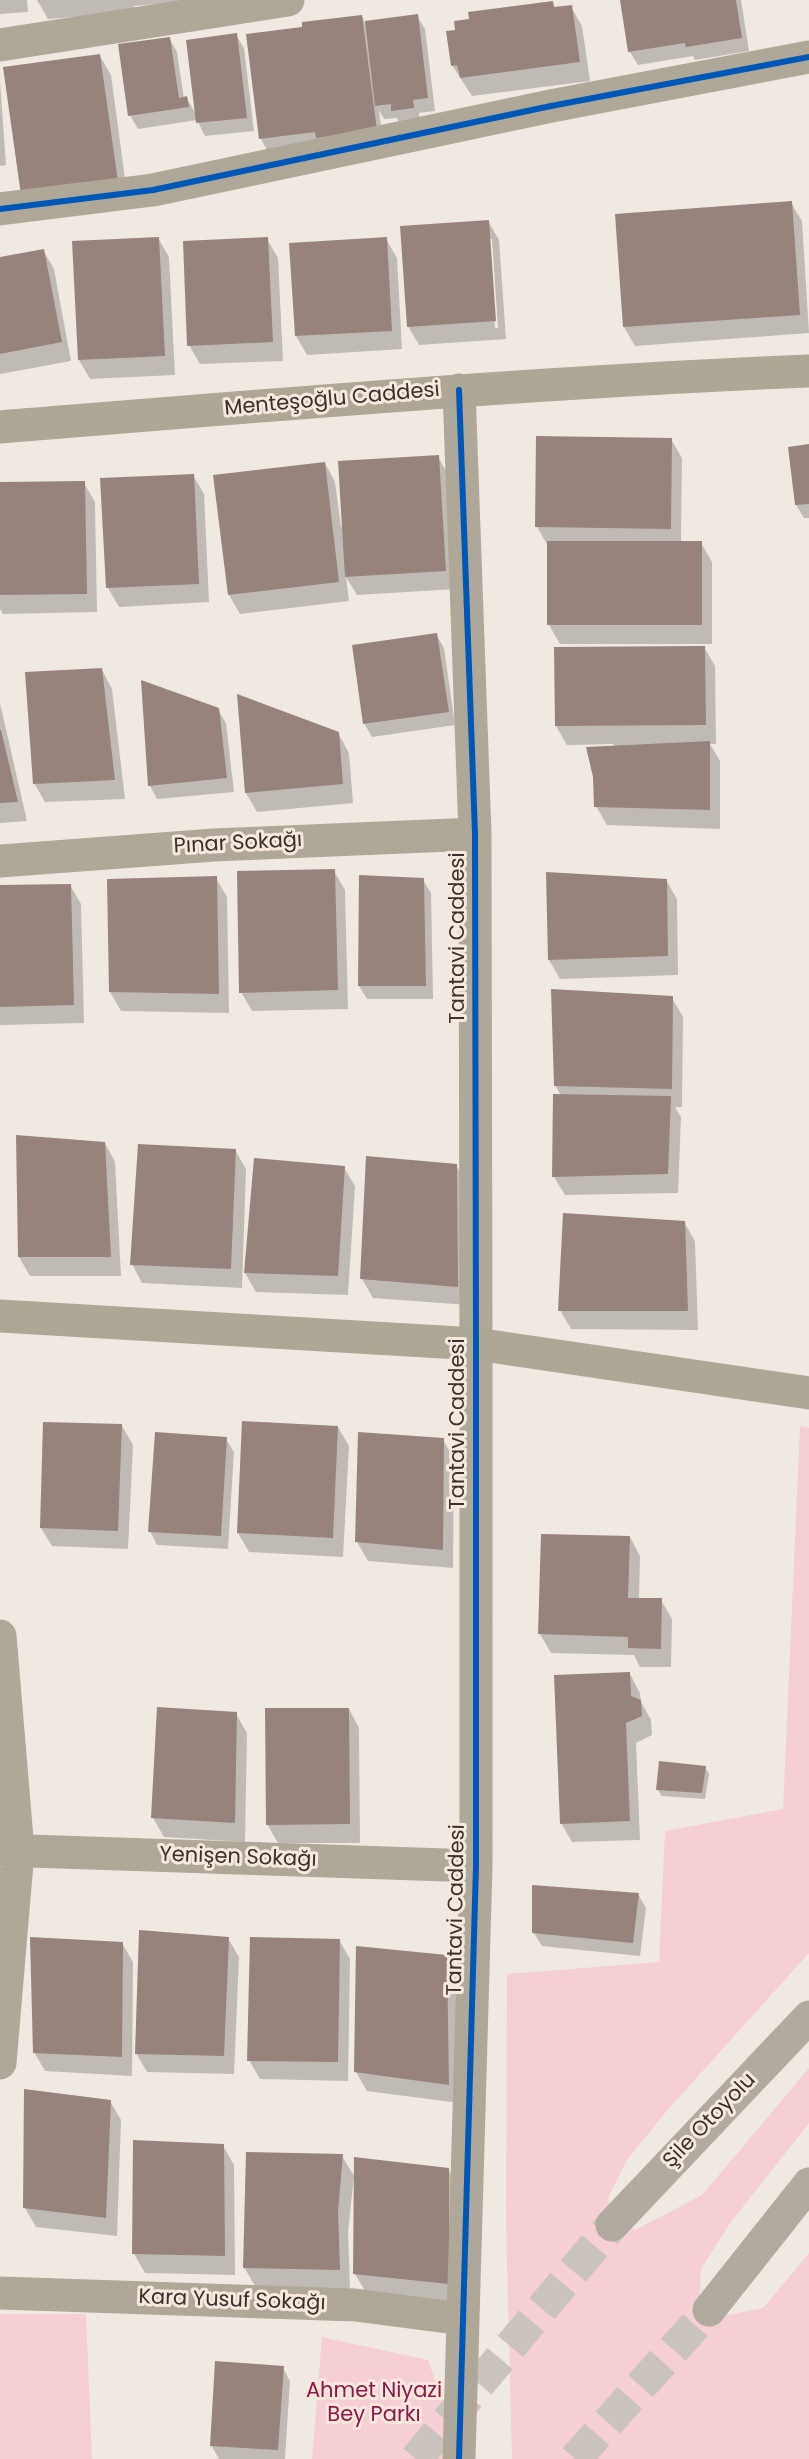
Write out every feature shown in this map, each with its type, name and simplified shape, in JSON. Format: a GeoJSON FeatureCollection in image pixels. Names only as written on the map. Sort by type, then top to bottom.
{"type":"FeatureCollection","features":[{"type":"Feature","properties":{"kind":"highway","name":"Şile Otoyolu"},"geometry":{"type":"LineString","coordinates":[[612,2225],[809,2018]]}},
{"type":"Feature","properties":{"kind":"highway"},"geometry":{"type":"LineString","coordinates":[[709,2310],[809,2184]]}},
{"type":"Feature","properties":{"kind":"street"},"geometry":{"type":"LineString","coordinates":[[0,45],[288,0]]}},
{"type":"Feature","properties":{"kind":"street"},"geometry":{"type":"LineString","coordinates":[[0,209],[153,190],[551,106],[809,57]]}},
{"type":"Feature","properties":{"kind":"street","name":"Menteşoğlu Caddesi"},"geometry":{"type":"LineString","coordinates":[[0,427],[459,390],[642,378],[809,371]]}},
{"type":"Feature","properties":{"kind":"street","name":"Tantavi Caddesi"},"geometry":{"type":"LineString","coordinates":[[459,390],[475,834],[476,1344],[476,1866],[459,2459]]}},
{"type":"Feature","properties":{"kind":"street","name":"Pınar Sokağı"},"geometry":{"type":"LineString","coordinates":[[0,861],[214,845],[475,834]]}},
{"type":"Feature","properties":{"kind":"street"},"geometry":{"type":"LineString","coordinates":[[0,1316],[476,1344],[809,1394]]}},
{"type":"Feature","properties":{"kind":"street"},"geometry":{"type":"LineString","coordinates":[[0,1636],[9,1851],[0,2063]]}},
{"type":"Feature","properties":{"kind":"street","name":"Yenişen Sokağı"},"geometry":{"type":"LineString","coordinates":[[9,1851],[476,1866]]}},
{"type":"Feature","properties":{"kind":"street","name":"Kara Yusuf Sokağı"},"geometry":{"type":"LineString","coordinates":[[0,2293],[355,2305],[463,2319]]}},
{"type":"Feature","properties":{"kind":"green space"},"geometry":{"type":"Polygon","coordinates":[[[800,1426],[809,1428],[809,1953],[665,2113],[627,2160],[608,2198],[612,2225],[637,2229],[702,2195],[809,2068],[809,2123],[728,2226],[701,2269],[700,2294],[709,2310],[728,2315],[763,2308],[809,2253],[809,2459],[512,2459],[506,2225],[507,1974],[659,1962],[665,1831],[783,1809],[800,1426]]]}},
{"type":"Feature","properties":{"kind":"green space"},"geometry":{"type":"Polygon","coordinates":[[[0,2314],[86,2314],[92,2459],[0,2459],[0,2314]]]}},
{"type":"Feature","properties":{"kind":"green space","name":"Ahmet Niyazi Bey Parkı"},"geometry":{"type":"Polygon","coordinates":[[[322,2337],[428,2360],[447,2413],[446,2459],[312,2459],[322,2337]]]}},
{"type":"Feature","properties":{"kind":"building"},"geometry":{"type":"Polygon","coordinates":[[[620,0],[736,0],[742,38],[686,47],[685,43],[628,52],[620,0]]]}},
{"type":"Feature","properties":{"kind":"building"},"geometry":{"type":"Polygon","coordinates":[[[553,1],[554,7],[572,5],[580,62],[460,78],[457,65],[451,66],[446,31],[455,30],[454,21],[469,19],[468,12],[553,1]]]}},
{"type":"Feature","properties":{"kind":"building"},"geometry":{"type":"Polygon","coordinates":[[[418,14],[428,98],[413,100],[414,108],[391,111],[391,104],[375,106],[365,21],[418,14]]]}},
{"type":"Feature","properties":{"kind":"building"},"geometry":{"type":"Polygon","coordinates":[[[362,15],[377,130],[316,138],[315,132],[259,139],[246,34],[302,27],[302,22],[362,15]]]}},
{"type":"Feature","properties":{"kind":"building"},"geometry":{"type":"Polygon","coordinates":[[[237,33],[247,118],[196,123],[186,40],[237,33]]]}},
{"type":"Feature","properties":{"kind":"building"},"geometry":{"type":"Polygon","coordinates":[[[170,37],[179,98],[187,96],[189,107],[128,116],[118,44],[170,37]]]}},
{"type":"Feature","properties":{"kind":"building"},"geometry":{"type":"Polygon","coordinates":[[[100,54],[118,182],[21,195],[3,67],[100,54]]]}},
{"type":"Feature","properties":{"kind":"building"},"geometry":{"type":"Polygon","coordinates":[[[792,201],[800,315],[623,327],[615,214],[792,201]]]}},
{"type":"Feature","properties":{"kind":"building"},"geometry":{"type":"Polygon","coordinates":[[[489,220],[496,321],[407,327],[400,226],[489,220]]]}},
{"type":"Feature","properties":{"kind":"building"},"geometry":{"type":"Polygon","coordinates":[[[159,237],[165,356],[78,360],[72,241],[159,237]]]}},
{"type":"Feature","properties":{"kind":"building"},"geometry":{"type":"Polygon","coordinates":[[[268,237],[273,342],[187,346],[183,241],[268,237]]]}},
{"type":"Feature","properties":{"kind":"building"},"geometry":{"type":"Polygon","coordinates":[[[387,237],[392,331],[295,336],[289,243],[387,237]]]}},
{"type":"Feature","properties":{"kind":"building"},"geometry":{"type":"Polygon","coordinates":[[[44,249],[62,342],[0,354],[0,257],[44,249]]]}},
{"type":"Feature","properties":{"kind":"building"},"geometry":{"type":"Polygon","coordinates":[[[536,436],[672,438],[671,529],[535,527],[536,436]]]}},
{"type":"Feature","properties":{"kind":"building"},"geometry":{"type":"Polygon","coordinates":[[[809,444],[809,504],[795,505],[788,447],[809,444]]]}},
{"type":"Feature","properties":{"kind":"building"},"geometry":{"type":"Polygon","coordinates":[[[439,455],[446,571],[345,577],[338,461],[439,455]]]}},
{"type":"Feature","properties":{"kind":"building"},"geometry":{"type":"Polygon","coordinates":[[[325,462],[339,582],[228,595],[213,475],[325,462]]]}},
{"type":"Feature","properties":{"kind":"building"},"geometry":{"type":"Polygon","coordinates":[[[194,474],[199,584],[106,588],[100,478],[194,474]]]}},
{"type":"Feature","properties":{"kind":"building"},"geometry":{"type":"Polygon","coordinates":[[[85,481],[87,594],[0,595],[0,482],[85,481]]]}},
{"type":"Feature","properties":{"kind":"building"},"geometry":{"type":"Polygon","coordinates":[[[547,541],[702,541],[702,625],[547,625],[547,541]]]}},
{"type":"Feature","properties":{"kind":"building"},"geometry":{"type":"Polygon","coordinates":[[[437,633],[449,712],[363,724],[352,645],[437,633]]]}},
{"type":"Feature","properties":{"kind":"building"},"geometry":{"type":"Polygon","coordinates":[[[705,646],[706,725],[555,726],[554,647],[705,646]]]}},
{"type":"Feature","properties":{"kind":"building"},"geometry":{"type":"Polygon","coordinates":[[[102,668],[115,780],[33,784],[25,672],[102,668]]]}},
{"type":"Feature","properties":{"kind":"building"},"geometry":{"type":"Polygon","coordinates":[[[141,680],[219,708],[227,778],[148,786],[141,680]]]}},
{"type":"Feature","properties":{"kind":"building"},"geometry":{"type":"Polygon","coordinates":[[[237,694],[339,732],[343,784],[245,793],[237,694]]]}},
{"type":"Feature","properties":{"kind":"building"},"geometry":{"type":"Polygon","coordinates":[[[1,730],[18,802],[0,803],[1,730]]]}},
{"type":"Feature","properties":{"kind":"building"},"geometry":{"type":"Polygon","coordinates":[[[710,741],[710,810],[594,807],[593,777],[586,747],[710,741]]]}},
{"type":"Feature","properties":{"kind":"building"},"geometry":{"type":"Polygon","coordinates":[[[335,869],[338,990],[239,993],[237,871],[335,869]]]}},
{"type":"Feature","properties":{"kind":"building"},"geometry":{"type":"Polygon","coordinates":[[[546,872],[667,879],[668,956],[548,960],[546,872]]]}},
{"type":"Feature","properties":{"kind":"building"},"geometry":{"type":"Polygon","coordinates":[[[359,875],[424,878],[426,986],[358,986],[359,875]]]}},
{"type":"Feature","properties":{"kind":"building"},"geometry":{"type":"Polygon","coordinates":[[[217,876],[219,994],[109,992],[107,879],[217,876]]]}},
{"type":"Feature","properties":{"kind":"building"},"geometry":{"type":"Polygon","coordinates":[[[71,884],[74,1005],[0,1007],[0,885],[71,884]]]}},
{"type":"Feature","properties":{"kind":"building"},"geometry":{"type":"Polygon","coordinates":[[[551,989],[673,996],[672,1089],[554,1086],[551,989]]]}},
{"type":"Feature","properties":{"kind":"building"},"geometry":{"type":"Polygon","coordinates":[[[553,1094],[671,1096],[668,1174],[552,1177],[553,1094]]]}},
{"type":"Feature","properties":{"kind":"building"},"geometry":{"type":"Polygon","coordinates":[[[16,1135],[105,1142],[111,1257],[18,1257],[16,1135]]]}},
{"type":"Feature","properties":{"kind":"building"},"geometry":{"type":"Polygon","coordinates":[[[138,1144],[236,1149],[231,1269],[130,1265],[138,1144]]]}},
{"type":"Feature","properties":{"kind":"building"},"geometry":{"type":"Polygon","coordinates":[[[366,1156],[457,1164],[458,1287],[360,1279],[366,1156]]]}},
{"type":"Feature","properties":{"kind":"building"},"geometry":{"type":"Polygon","coordinates":[[[254,1158],[345,1166],[338,1276],[244,1273],[254,1158]]]}},
{"type":"Feature","properties":{"kind":"building"},"geometry":{"type":"Polygon","coordinates":[[[563,1213],[685,1221],[688,1311],[558,1311],[563,1213]]]}},
{"type":"Feature","properties":{"kind":"building"},"geometry":{"type":"Polygon","coordinates":[[[242,1421],[338,1426],[333,1538],[237,1533],[242,1421]]]}},
{"type":"Feature","properties":{"kind":"building"},"geometry":{"type":"Polygon","coordinates":[[[43,1422],[122,1424],[118,1531],[40,1528],[43,1422]]]}},
{"type":"Feature","properties":{"kind":"building"},"geometry":{"type":"Polygon","coordinates":[[[155,1432],[227,1437],[221,1536],[148,1532],[155,1432]]]}},
{"type":"Feature","properties":{"kind":"building"},"geometry":{"type":"Polygon","coordinates":[[[358,1432],[444,1438],[443,1550],[355,1542],[358,1432]]]}},
{"type":"Feature","properties":{"kind":"building"},"geometry":{"type":"Polygon","coordinates":[[[541,1534],[630,1536],[628,1598],[662,1598],[661,1649],[628,1648],[628,1637],[538,1634],[541,1534]]]}},
{"type":"Feature","properties":{"kind":"building"},"geometry":{"type":"Polygon","coordinates":[[[630,1672],[631,1696],[641,1700],[642,1716],[626,1723],[630,1821],[560,1824],[554,1675],[630,1672]]]}},
{"type":"Feature","properties":{"kind":"building"},"geometry":{"type":"Polygon","coordinates":[[[157,1707],[237,1712],[235,1823],[151,1818],[157,1707]]]}},
{"type":"Feature","properties":{"kind":"building"},"geometry":{"type":"Polygon","coordinates":[[[265,1708],[349,1708],[350,1824],[266,1825],[265,1708]]]}},
{"type":"Feature","properties":{"kind":"building"},"geometry":{"type":"Polygon","coordinates":[[[659,1761],[706,1766],[702,1793],[656,1790],[659,1761]]]}},
{"type":"Feature","properties":{"kind":"building"},"geometry":{"type":"Polygon","coordinates":[[[532,1885],[639,1893],[633,1943],[532,1933],[532,1885]]]}},
{"type":"Feature","properties":{"kind":"building"},"geometry":{"type":"Polygon","coordinates":[[[139,1930],[229,1937],[224,2056],[135,2054],[139,1930]]]}},
{"type":"Feature","properties":{"kind":"building"},"geometry":{"type":"Polygon","coordinates":[[[30,1937],[123,1942],[122,2057],[33,2053],[30,1937]]]}},
{"type":"Feature","properties":{"kind":"building"},"geometry":{"type":"Polygon","coordinates":[[[250,1937],[340,1939],[338,2062],[247,2061],[250,1937]]]}},
{"type":"Feature","properties":{"kind":"building"},"geometry":{"type":"Polygon","coordinates":[[[356,1946],[447,1955],[449,2085],[354,2072],[356,1946]]]}},
{"type":"Feature","properties":{"kind":"building"},"geometry":{"type":"Polygon","coordinates":[[[24,2089],[111,2100],[106,2218],[23,2208],[24,2089]]]}},
{"type":"Feature","properties":{"kind":"building"},"geometry":{"type":"Polygon","coordinates":[[[133,2140],[224,2144],[225,2256],[132,2254],[133,2140]]]}},
{"type":"Feature","properties":{"kind":"building"},"geometry":{"type":"Polygon","coordinates":[[[246,2152],[343,2154],[338,2212],[340,2270],[243,2268],[246,2152]]]}},
{"type":"Feature","properties":{"kind":"building"},"geometry":{"type":"Polygon","coordinates":[[[354,2157],[449,2168],[449,2284],[353,2274],[354,2157]]]}},
{"type":"Feature","properties":{"kind":"building"},"geometry":{"type":"Polygon","coordinates":[[[215,2361],[284,2366],[278,2450],[210,2446],[215,2361]]]}},
{"type":"Feature","properties":{"kind":"tunnel"},"geometry":{"type":"LineString","coordinates":[[416,2459],[612,2225]]}},
{"type":"Feature","properties":{"kind":"tunnel"},"geometry":{"type":"LineString","coordinates":[[575,2459],[709,2310]]}},
{"type":"Feature","properties":{"kind":"cycle path"},"geometry":{"type":"LineString","coordinates":[[0,209],[153,190],[551,106],[809,57]]}},
{"type":"Feature","properties":{"kind":"cycle path"},"geometry":{"type":"LineString","coordinates":[[459,390],[475,834],[476,1344],[476,1866],[459,2459]]}}]}
